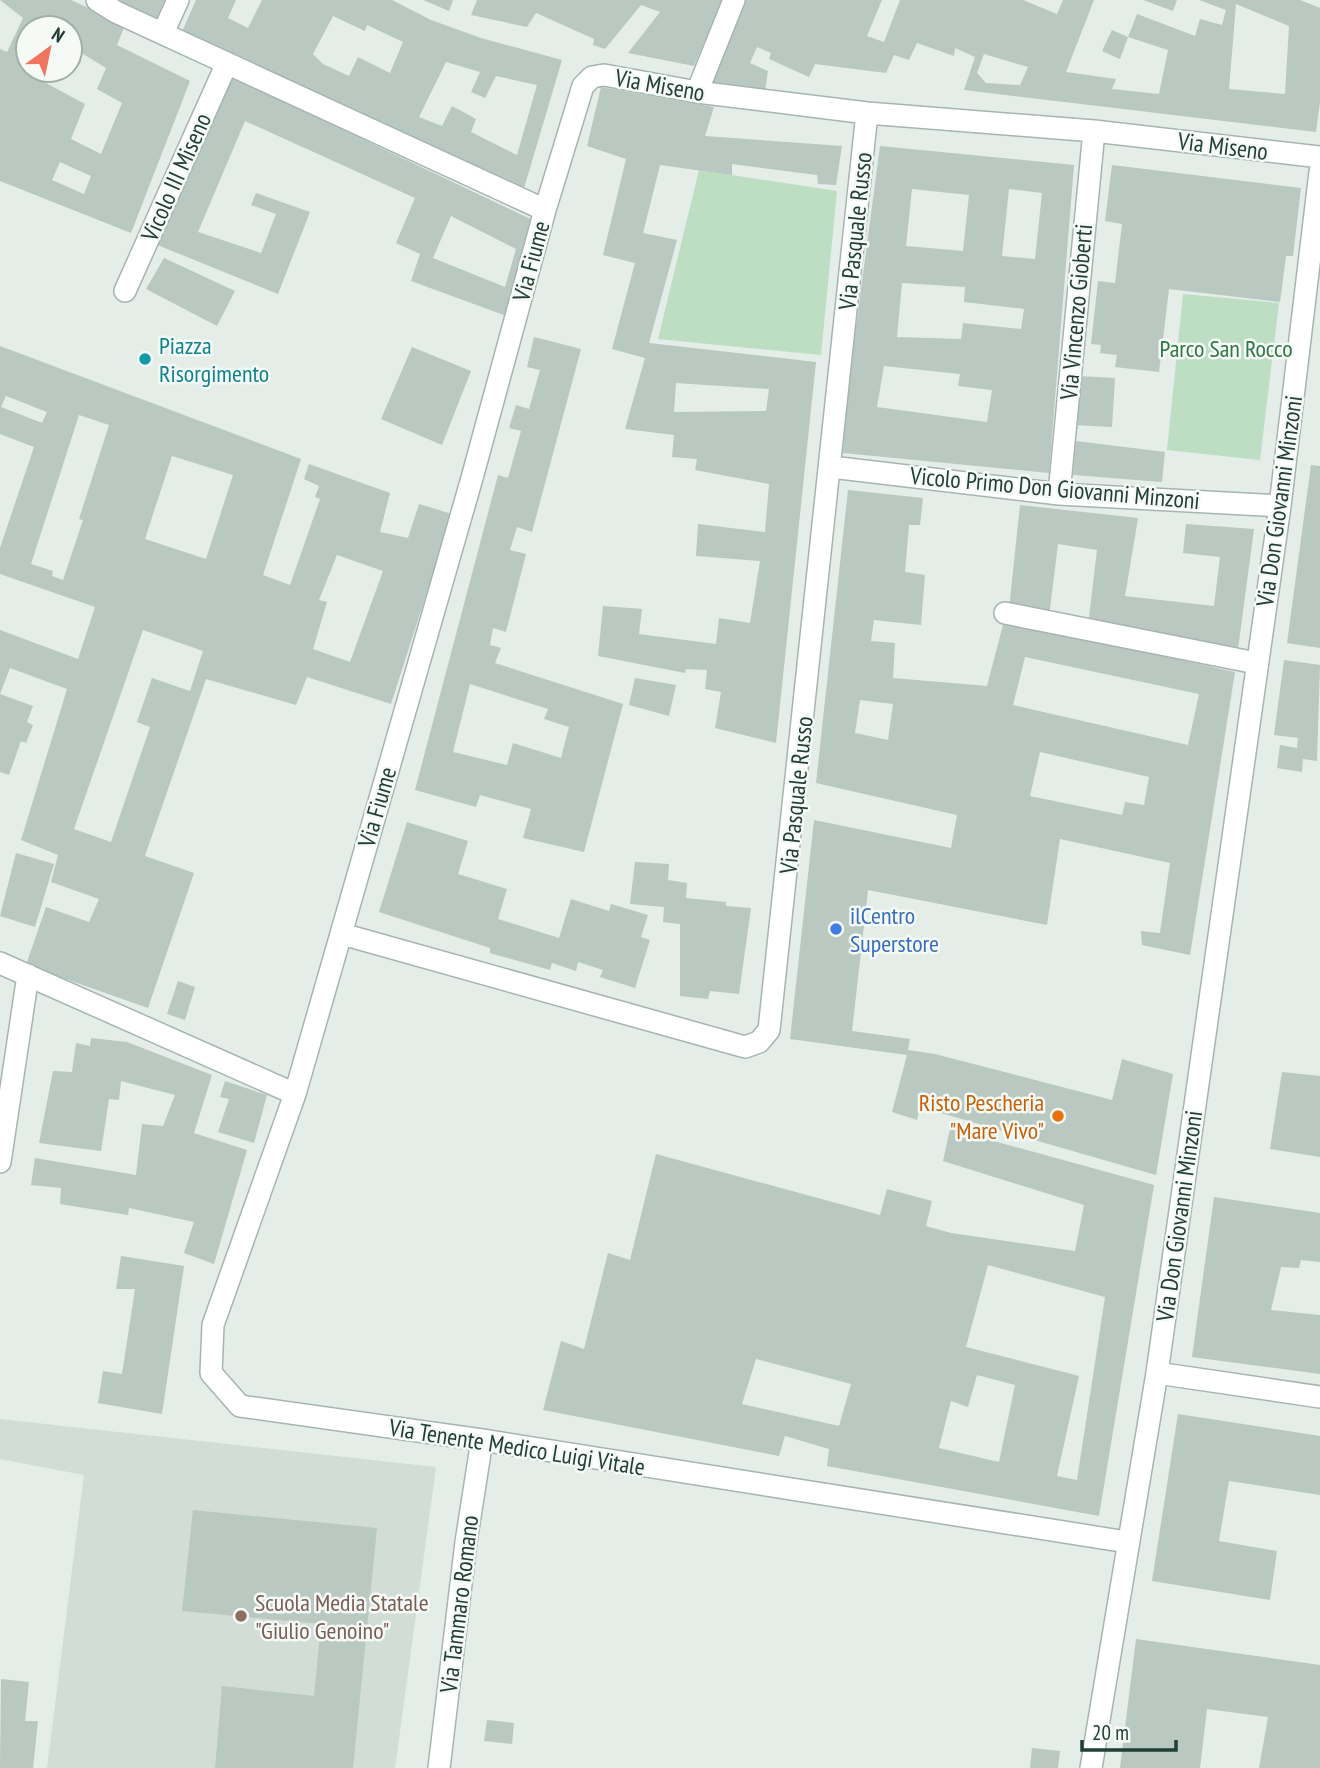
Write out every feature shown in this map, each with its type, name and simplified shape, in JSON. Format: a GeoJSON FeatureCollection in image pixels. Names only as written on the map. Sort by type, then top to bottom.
{"type":"FeatureCollection","features":[{"type":"Feature","properties":{"kind":"street"},"geometry":{"type":"LineString","coordinates":[[97,0],[545,210]]}},
{"type":"Feature","properties":{"kind":"street"},"geometry":{"type":"LineString","coordinates":[[163,33],[178,0]]}},
{"type":"Feature","properties":{"kind":"street"},"geometry":{"type":"LineString","coordinates":[[696,92],[734,0]]}},
{"type":"Feature","properties":{"kind":"street","name":"Vicolo III Miseno"},"geometry":{"type":"LineString","coordinates":[[125,291],[227,63]]}},
{"type":"Feature","properties":{"kind":"street","name":"Via Miseno"},"geometry":{"type":"LineString","coordinates":[[545,210],[583,86],[592,77],[604,75],[696,92],[867,113],[1094,131],[1320,157]]}},
{"type":"Feature","properties":{"kind":"street","name":"Via Pasquale Russo"},"geometry":{"type":"LineString","coordinates":[[342,934],[745,1047],[759,1042],[769,1030],[867,113]]}},
{"type":"Feature","properties":{"kind":"street","name":"Via Vincenzo Gioberti"},"geometry":{"type":"LineString","coordinates":[[1059,494],[1094,131]]}},
{"type":"Feature","properties":{"kind":"street","name":"Via Don Giovanni Minzoni"},"geometry":{"type":"LineString","coordinates":[[1091,1768],[1157,1373],[1280,506],[1320,172]]}},
{"type":"Feature","properties":{"kind":"street","name":"Via Fiume"},"geometry":{"type":"LineString","coordinates":[[295,1094],[545,210]]}},
{"type":"Feature","properties":{"kind":"street","name":"Vicolo Primo Don Giovanni Minzoni"},"geometry":{"type":"LineString","coordinates":[[831,467],[1059,494],[1280,506]]}},
{"type":"Feature","properties":{"kind":"street"},"geometry":{"type":"LineString","coordinates":[[1005,613],[1256,663]]}},
{"type":"Feature","properties":{"kind":"street"},"geometry":{"type":"LineString","coordinates":[[0,963],[295,1094]]}},
{"type":"Feature","properties":{"kind":"street"},"geometry":{"type":"LineString","coordinates":[[0,1163],[28,975]]}},
{"type":"Feature","properties":{"kind":"street","name":"Via Tenente Medico Luigi Vitale"},"geometry":{"type":"LineString","coordinates":[[295,1094],[213,1325],[211,1373],[240,1406],[482,1440],[1127,1542]]}},
{"type":"Feature","properties":{"kind":"street"},"geometry":{"type":"LineString","coordinates":[[1157,1373],[1320,1397]]}},
{"type":"Feature","properties":{"kind":"street","name":"Via Tammaro Romano"},"geometry":{"type":"LineString","coordinates":[[439,1768],[466,1542],[482,1440]]}},
{"type":"Feature","properties":{"kind":"shaded area","name":"Scuola Media Statale \"Giulio Genoino\""},"geometry":{"type":"Polygon","coordinates":[[[0,1419],[436,1467],[395,1768],[47,1768],[84,1475],[0,1459],[0,1419]]]}},
{"type":"Feature","properties":{"kind":"green space"},"geometry":{"type":"Polygon","coordinates":[[[699,170],[837,191],[821,355],[658,339],[699,170]]]}},
{"type":"Feature","properties":{"kind":"green space","name":"Parco San Rocco"},"geometry":{"type":"Polygon","coordinates":[[[1183,294],[1279,303],[1260,460],[1167,450],[1183,294]]]}},
{"type":"Feature","properties":{"kind":"building"},"geometry":{"type":"Polygon","coordinates":[[[0,0],[71,0],[125,25],[117,45],[190,81],[131,233],[0,181],[0,49],[7,52],[14,37],[14,84],[48,84],[85,104],[71,139],[101,154],[122,103],[97,89],[106,68],[84,55],[84,14],[18,14],[0,0]],[[60,162],[52,180],[84,194],[91,176],[60,162]]]}},
{"type":"Feature","properties":{"kind":"building"},"geometry":{"type":"Polygon","coordinates":[[[113,0],[171,0],[161,24],[113,0]]]}},
{"type":"Feature","properties":{"kind":"building"},"geometry":{"type":"Polygon","coordinates":[[[196,0],[236,0],[228,18],[248,28],[262,0],[392,0],[431,20],[481,38],[562,60],[522,195],[181,34],[196,0]],[[333,16],[313,54],[323,64],[349,76],[358,57],[390,73],[403,42],[367,25],[365,31],[333,16]],[[446,62],[419,117],[442,126],[452,106],[476,119],[471,132],[517,155],[537,85],[496,76],[485,98],[471,92],[480,72],[446,62]]]}},
{"type":"Feature","properties":{"kind":"building"},"geometry":{"type":"Polygon","coordinates":[[[423,0],[453,0],[449,11],[423,0]]]}},
{"type":"Feature","properties":{"kind":"building"},"geometry":{"type":"Polygon","coordinates":[[[477,0],[722,0],[694,66],[628,53],[660,12],[641,5],[605,49],[593,45],[594,39],[536,13],[527,27],[471,15],[477,0]]]}},
{"type":"Feature","properties":{"kind":"building"},"geometry":{"type":"Polygon","coordinates":[[[746,0],[882,0],[867,36],[884,42],[900,0],[1023,0],[1057,14],[1063,0],[1094,0],[1066,72],[1116,79],[1112,89],[1159,94],[1168,50],[1128,37],[1137,14],[1195,36],[1200,19],[1222,25],[1226,10],[1199,0],[1300,0],[1320,8],[1320,102],[1316,132],[964,90],[975,57],[955,48],[954,56],[917,43],[909,60],[894,55],[886,73],[815,64],[809,77],[769,59],[771,53],[757,47],[750,63],[768,71],[765,91],[712,83],[746,0]],[[1236,4],[1229,89],[1285,94],[1289,26],[1236,4]],[[984,54],[977,73],[986,83],[1020,85],[1028,67],[984,54]]]}},
{"type":"Feature","properties":{"kind":"building"},"geometry":{"type":"Polygon","coordinates":[[[1143,0],[1177,0],[1173,11],[1143,0]]]}},
{"type":"Feature","properties":{"kind":"building"},"geometry":{"type":"Polygon","coordinates":[[[1112,30],[1128,37],[1120,59],[1102,51],[1112,30]]]}},
{"type":"Feature","properties":{"kind":"building"},"geometry":{"type":"Polygon","coordinates":[[[232,77],[537,222],[512,318],[411,281],[420,254],[396,243],[415,198],[245,121],[198,232],[261,253],[276,214],[251,205],[256,193],[310,212],[278,294],[155,244],[232,77]],[[451,216],[433,258],[505,287],[516,249],[451,216]]]}},
{"type":"Feature","properties":{"kind":"building"},"geometry":{"type":"Polygon","coordinates":[[[601,87],[714,107],[705,136],[842,146],[836,185],[818,184],[817,175],[732,164],[732,175],[660,165],[643,233],[677,240],[649,343],[816,362],[776,743],[715,728],[721,692],[705,689],[707,670],[686,669],[685,673],[598,656],[603,606],[642,609],[639,634],[716,644],[719,618],[750,623],[760,561],[696,556],[698,524],[765,532],[769,484],[695,470],[697,459],[672,457],[674,435],[625,429],[645,358],[612,349],[635,263],[603,255],[626,159],[587,146],[601,87]],[[676,383],[674,412],[766,411],[769,389],[676,383]]]}},
{"type":"Feature","properties":{"kind":"building"},"geometry":{"type":"Polygon","coordinates":[[[880,146],[1074,165],[1049,473],[843,453],[846,403],[880,146]],[[912,189],[906,246],[963,251],[969,195],[912,189]],[[1009,189],[1002,256],[1035,259],[1042,193],[1009,189]],[[902,283],[897,337],[961,339],[963,323],[1021,329],[1024,309],[964,302],[965,287],[902,283]],[[884,366],[877,407],[987,422],[992,390],[958,386],[960,374],[884,366]]]}},
{"type":"Feature","properties":{"kind":"building"},"geometry":{"type":"Polygon","coordinates":[[[1112,165],[1301,188],[1293,256],[1286,256],[1280,302],[1169,289],[1159,372],[1115,367],[1117,355],[1100,353],[1101,345],[1091,344],[1098,281],[1115,283],[1122,224],[1105,221],[1112,165]]]}},
{"type":"Feature","properties":{"kind":"building"},"geometry":{"type":"Polygon","coordinates":[[[164,258],[235,291],[217,326],[146,289],[164,258]]]}},
{"type":"Feature","properties":{"kind":"building"},"geometry":{"type":"Polygon","coordinates":[[[534,337],[581,349],[532,532],[517,527],[510,550],[526,554],[506,632],[493,628],[490,645],[501,648],[495,663],[623,704],[584,852],[523,838],[531,809],[480,795],[476,807],[415,790],[498,475],[508,478],[521,431],[509,428],[516,405],[529,409],[540,370],[527,367],[534,337]],[[470,684],[453,752],[507,765],[513,743],[561,758],[569,727],[544,719],[548,709],[470,684]]]}},
{"type":"Feature","properties":{"kind":"building"},"geometry":{"type":"Polygon","coordinates":[[[0,346],[301,459],[263,575],[290,585],[320,499],[315,497],[319,486],[304,479],[309,464],[390,493],[380,532],[408,538],[419,504],[452,514],[391,704],[307,677],[296,705],[206,679],[145,856],[194,873],[148,1008],[26,965],[46,907],[89,922],[99,899],[51,882],[58,855],[21,840],[67,689],[10,668],[0,694],[0,630],[78,659],[95,607],[0,574],[0,548],[34,447],[0,434],[0,346]],[[6,396],[1,407],[42,423],[47,412],[6,396]],[[79,415],[31,564],[53,571],[52,576],[63,580],[83,520],[79,519],[109,425],[79,415]],[[172,456],[145,539],[206,559],[233,475],[172,456]],[[337,555],[319,600],[327,602],[313,649],[350,662],[383,571],[337,555]],[[143,630],[74,829],[111,842],[150,727],[137,722],[152,678],[190,691],[203,651],[143,630]]]}},
{"type":"Feature","properties":{"kind":"building"},"geometry":{"type":"Polygon","coordinates":[[[412,347],[471,371],[442,445],[381,419],[412,347]]]}},
{"type":"Feature","properties":{"kind":"building"},"geometry":{"type":"Polygon","coordinates":[[[1078,376],[1115,378],[1112,427],[1073,425],[1078,376]]]}},
{"type":"Feature","properties":{"kind":"building"},"geometry":{"type":"Polygon","coordinates":[[[1076,441],[1165,452],[1162,482],[1073,475],[1076,441]]]}},
{"type":"Feature","properties":{"kind":"building"},"geometry":{"type":"Polygon","coordinates":[[[1311,465],[1320,466],[1320,648],[1287,643],[1311,465]]]}},
{"type":"Feature","properties":{"kind":"building"},"geometry":{"type":"Polygon","coordinates":[[[848,490],[923,498],[920,525],[909,525],[905,572],[925,575],[921,625],[874,620],[871,641],[895,643],[893,678],[987,686],[1004,621],[1235,672],[1190,955],[1142,945],[1141,931],[1160,933],[1170,863],[1060,839],[1047,925],[868,890],[852,1031],[910,1039],[908,1050],[935,1054],[1112,1100],[1122,1059],[1173,1074],[1156,1175],[920,1107],[917,1120],[892,1112],[907,1055],[790,1039],[814,820],[951,848],[957,815],[816,783],[848,490]],[[1025,657],[1013,705],[1188,745],[1199,694],[1025,657]],[[860,700],[855,733],[888,740],[893,704],[860,700]],[[1040,752],[1030,796],[1122,815],[1125,802],[1144,805],[1149,777],[1040,752]]]}},
{"type":"Feature","properties":{"kind":"building"},"geometry":{"type":"Polygon","coordinates":[[[1020,505],[1138,518],[1125,596],[1214,606],[1220,557],[1183,553],[1186,524],[1254,529],[1237,657],[1088,626],[1097,550],[1058,544],[1049,617],[1009,609],[1020,505]]]}},
{"type":"Feature","properties":{"kind":"building"},"geometry":{"type":"Polygon","coordinates":[[[1284,660],[1320,665],[1317,761],[1303,759],[1302,772],[1277,768],[1280,745],[1297,748],[1298,738],[1274,735],[1284,660]]]}},
{"type":"Feature","properties":{"kind":"building"},"geometry":{"type":"Polygon","coordinates":[[[635,678],[676,685],[669,716],[629,705],[635,678]]]}},
{"type":"Feature","properties":{"kind":"building"},"geometry":{"type":"Polygon","coordinates":[[[0,694],[33,706],[27,722],[33,725],[26,743],[21,741],[9,775],[0,772],[0,694]]]}},
{"type":"Feature","properties":{"kind":"building"},"geometry":{"type":"Polygon","coordinates":[[[407,822],[468,841],[458,874],[507,889],[498,919],[559,938],[571,899],[609,911],[611,904],[648,915],[641,937],[650,940],[635,988],[600,977],[603,970],[578,962],[576,971],[552,963],[550,970],[490,953],[490,948],[379,912],[407,822]]]}},
{"type":"Feature","properties":{"kind":"building"},"geometry":{"type":"Polygon","coordinates":[[[16,853],[54,864],[35,927],[0,916],[16,853]]]}},
{"type":"Feature","properties":{"kind":"building"},"geometry":{"type":"Polygon","coordinates":[[[635,862],[669,864],[668,880],[687,883],[686,898],[726,902],[726,906],[751,908],[739,994],[710,991],[708,999],[680,996],[680,924],[663,922],[664,907],[630,904],[635,862]]]}},
{"type":"Feature","properties":{"kind":"building"},"geometry":{"type":"Polygon","coordinates":[[[178,981],[195,987],[185,1020],[167,1014],[178,981]]]}},
{"type":"Feature","properties":{"kind":"building"},"geometry":{"type":"Polygon","coordinates":[[[91,1038],[127,1042],[212,1075],[194,1133],[247,1150],[214,1264],[184,1253],[194,1222],[129,1208],[128,1215],[60,1204],[61,1188],[31,1185],[35,1158],[136,1175],[142,1124],[163,1126],[175,1095],[121,1081],[119,1100],[109,1099],[101,1151],[39,1143],[53,1071],[72,1072],[76,1043],[90,1046],[91,1038]]]}},
{"type":"Feature","properties":{"kind":"building"},"geometry":{"type":"Polygon","coordinates":[[[1282,1072],[1320,1076],[1320,1157],[1270,1149],[1282,1072]]]}},
{"type":"Feature","properties":{"kind":"building"},"geometry":{"type":"Polygon","coordinates":[[[225,1081],[267,1095],[254,1143],[218,1132],[229,1099],[220,1097],[225,1081]]]}},
{"type":"Feature","properties":{"kind":"building"},"geometry":{"type":"Polygon","coordinates":[[[950,1129],[1154,1185],[1099,1516],[827,1466],[829,1449],[785,1436],[779,1456],[543,1410],[561,1341],[584,1349],[608,1253],[630,1260],[656,1154],[880,1215],[887,1189],[932,1201],[926,1226],[951,1233],[1075,1251],[1084,1205],[943,1161],[950,1129]],[[988,1265],[966,1347],[1079,1376],[1057,1476],[1077,1480],[1105,1297],[988,1265]],[[756,1359],[742,1404],[839,1426],[851,1384],[756,1359]],[[977,1375],[968,1407],[951,1401],[939,1448],[999,1462],[1015,1385],[977,1375]]]}},
{"type":"Feature","properties":{"kind":"building"},"geometry":{"type":"Polygon","coordinates":[[[1214,1197],[1320,1213],[1320,1262],[1301,1260],[1299,1268],[1281,1267],[1271,1310],[1320,1315],[1320,1374],[1192,1357],[1214,1197]]]}},
{"type":"Feature","properties":{"kind":"building"},"geometry":{"type":"Polygon","coordinates":[[[121,1256],[184,1266],[162,1414],[98,1403],[103,1371],[122,1374],[135,1289],[116,1289],[121,1256]]]}},
{"type":"Feature","properties":{"kind":"building"},"geometry":{"type":"Polygon","coordinates":[[[1178,1414],[1320,1436],[1320,1495],[1229,1481],[1219,1541],[1277,1551],[1270,1600],[1152,1581],[1178,1414]]]}},
{"type":"Feature","properties":{"kind":"building"},"geometry":{"type":"Polygon","coordinates":[[[193,1510],[377,1528],[353,1768],[215,1768],[222,1686],[314,1696],[321,1624],[182,1611],[193,1510]]]}},
{"type":"Feature","properties":{"kind":"building"},"geometry":{"type":"Polygon","coordinates":[[[1136,1639],[1320,1665],[1320,1768],[1259,1768],[1268,1717],[1207,1709],[1200,1768],[1120,1768],[1136,1639]]]}},
{"type":"Feature","properties":{"kind":"building"},"geometry":{"type":"Polygon","coordinates":[[[1,1679],[29,1682],[25,1721],[38,1721],[33,1768],[0,1768],[1,1679]]]}},
{"type":"Feature","properties":{"kind":"building"},"geometry":{"type":"Polygon","coordinates":[[[487,1720],[514,1723],[512,1744],[484,1741],[487,1720]]]}},
{"type":"Feature","properties":{"kind":"building"},"geometry":{"type":"Polygon","coordinates":[[[1032,1748],[1060,1751],[1058,1768],[1030,1768],[1032,1748]]]}},
{"type":"Feature","properties":{"kind":"place","name":"Piazza Risorgimento"},"geometry":{"type":"Point","coordinates":[145,359]}},
{"type":"Feature","properties":{"kind":"place","name":"ilCentro Superstore"},"geometry":{"type":"Point","coordinates":[836,929]}},
{"type":"Feature","properties":{"kind":"place","name":"Risto Pescheria \"Mare Vivo\""},"geometry":{"type":"Point","coordinates":[1058,1116]}},
{"type":"Feature","properties":{"kind":"place","name":"Scuola Media Statale \"Giulio Genoino\""},"geometry":{"type":"Point","coordinates":[241,1616]}}]}
